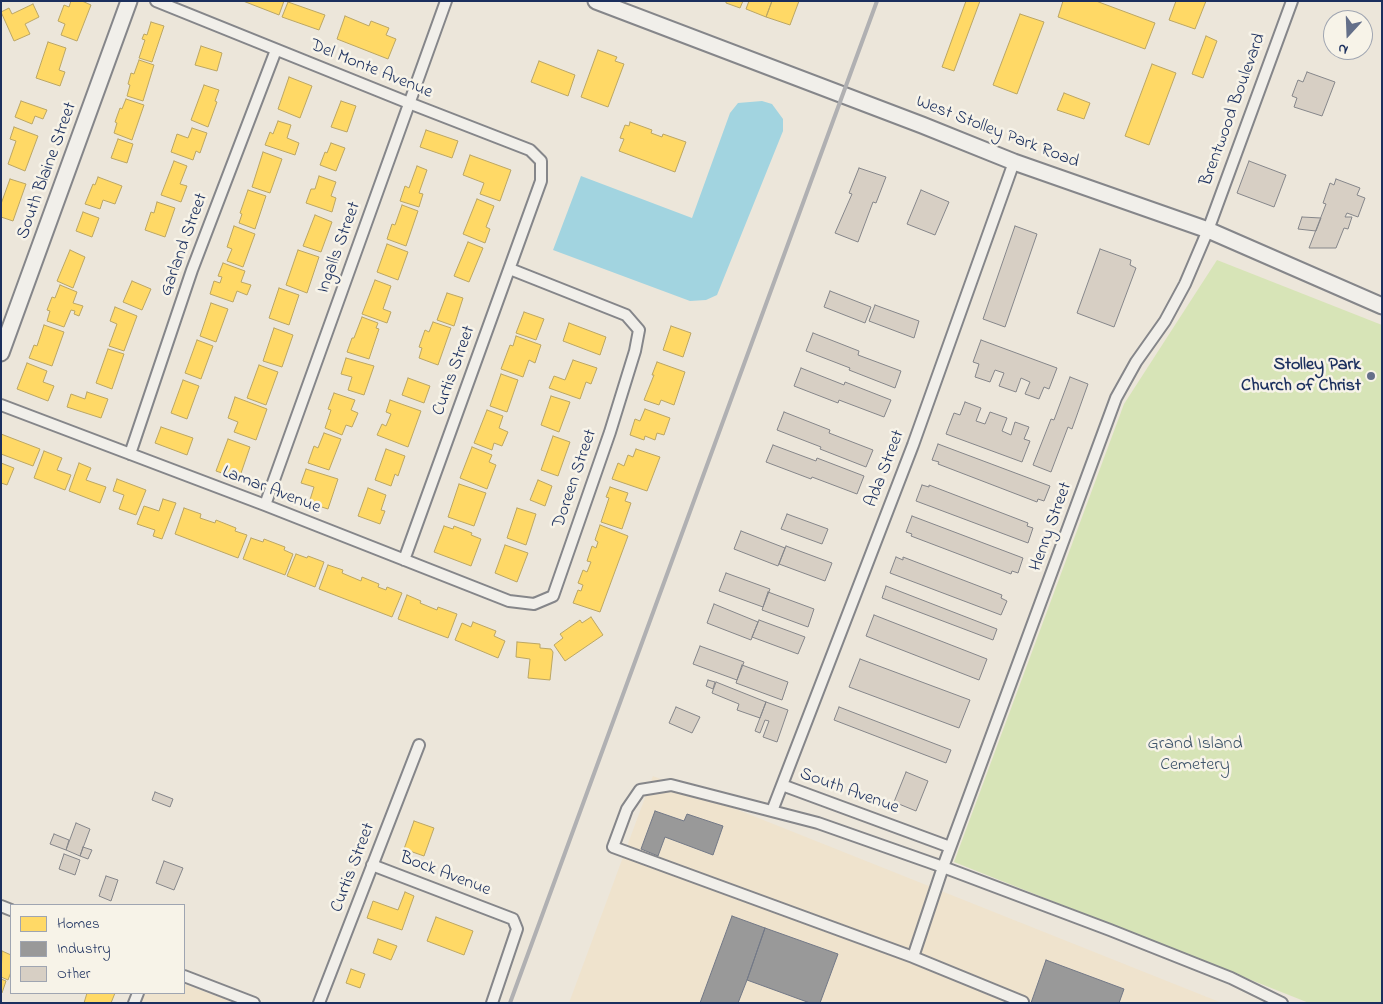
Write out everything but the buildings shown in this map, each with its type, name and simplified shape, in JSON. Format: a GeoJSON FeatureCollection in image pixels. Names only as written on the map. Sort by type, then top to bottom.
{"type":"FeatureCollection","features":[{"type":"Feature","properties":{"kind":"main road","name":"South Blaine Street"},"geometry":{"type":"LineString","coordinates":[[1,354],[130,1]]}},
{"type":"Feature","properties":{"kind":"main road","name":"West Stolley Park Road"},"geometry":{"type":"LineString","coordinates":[[596,1],[1014,162],[1208,230],[1382,306]]}},
{"type":"Feature","properties":{"kind":"street","name":"Del Monte Avenue"},"geometry":{"type":"LineString","coordinates":[[156,1],[530,150],[542,161],[540,181],[536,193]]}},
{"type":"Feature","properties":{"kind":"street","name":"Ingalls Street"},"geometry":{"type":"LineString","coordinates":[[265,505],[446,1]]}},
{"type":"Feature","properties":{"kind":"street","name":"Brentwood Boulevard"},"geometry":{"type":"LineString","coordinates":[[1208,230],[1292,1]]}},
{"type":"Feature","properties":{"kind":"street","name":"Garland Street"},"geometry":{"type":"LineString","coordinates":[[130,454],[192,270],[276,50]]}},
{"type":"Feature","properties":{"kind":"street","name":"Ada Street"},"geometry":{"type":"LineString","coordinates":[[782,785],[916,436],[1014,162]]}},
{"type":"Feature","properties":{"kind":"street","name":"Curtis Street"},"geometry":{"type":"LineString","coordinates":[[404,560],[536,193]]}},
{"type":"Feature","properties":{"kind":"street","name":"Henry Street"},"geometry":{"type":"LineString","coordinates":[[913,957],[950,847],[1116,398],[1136,362],[1165,321],[1185,284],[1208,230]]}},
{"type":"Feature","properties":{"kind":"street","name":"Doreen Street"},"geometry":{"type":"LineString","coordinates":[[510,269],[626,315],[639,330],[636,347],[610,432],[553,596],[534,604],[529,604]]}},
{"type":"Feature","properties":{"kind":"street","name":"Lamar Avenue"},"geometry":{"type":"LineString","coordinates":[[1,405],[265,505],[509,601],[529,604]]}},
{"type":"Feature","properties":{"kind":"street","name":"Curtis Street"},"geometry":{"type":"LineString","coordinates":[[319,1003],[419,745]]}},
{"type":"Feature","properties":{"kind":"street"},"geometry":{"type":"LineString","coordinates":[[1023,1002],[913,957],[613,847],[627,809],[640,790],[671,785],[818,823],[943,867],[1231,978],[1277,1001]]}},
{"type":"Feature","properties":{"kind":"street","name":"South Avenue"},"geometry":{"type":"LineString","coordinates":[[772,811],[782,785],[950,847]]}},
{"type":"Feature","properties":{"kind":"street","name":"Bock Avenue"},"geometry":{"type":"LineString","coordinates":[[372,865],[513,919],[517,929],[492,1003]]}},
{"type":"Feature","properties":{"kind":"street"},"geometry":{"type":"LineString","coordinates":[[185,976],[254,1003]]}},
{"type":"Feature","properties":{"kind":"shaded area"},"geometry":{"type":"Polygon","coordinates":[[[653,776],[1222,1003],[569,1003],[653,776]]]}},
{"type":"Feature","properties":{"kind":"shaded area"},"geometry":{"type":"Polygon","coordinates":[[[185,984],[235,1003],[141,1003],[145,994],[185,994],[185,984]]]}},
{"type":"Feature","properties":{"kind":"green space","name":"Grand Island Cemetery"},"geometry":{"type":"Polygon","coordinates":[[[1217,260],[1382,325],[1382,1003],[1309,1003],[954,862],[1124,404],[1217,260]]]}},
{"type":"Feature","properties":{"kind":"water"},"geometry":{"type":"Polygon","coordinates":[[[762,101],[772,104],[783,119],[783,131],[717,295],[706,300],[690,301],[553,250],[581,176],[692,218],[730,113],[738,103],[762,101]]]}},
{"type":"Feature","properties":{"kind":"railway"},"geometry":{"type":"LineString","coordinates":[[510,1003],[877,1]]}},
{"type":"Feature","properties":{"kind":"place","name":"Stolley Park Church of Christ"},"geometry":{"type":"Point","coordinates":[1371,376]}}]}
